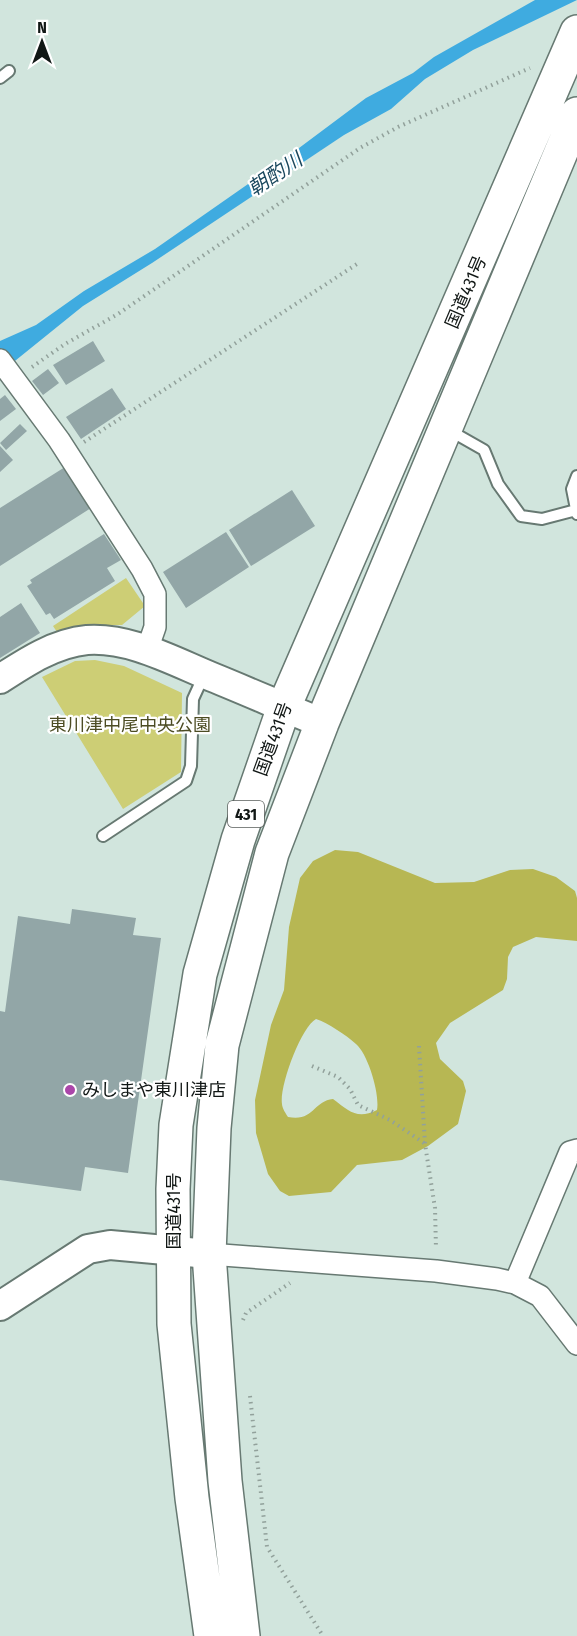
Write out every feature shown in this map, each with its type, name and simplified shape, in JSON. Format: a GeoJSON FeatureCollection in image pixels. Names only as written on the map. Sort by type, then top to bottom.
{"type":"FeatureCollection","features":[{"type":"Feature","properties":{"kind":"highway","name":"国道431号"},"geometry":{"type":"LineString","coordinates":[[211,1636],[192,1498],[176,1336],[174,1251],[176,1125],[200,974],[237,840],[284,707],[574,40]]}},
{"type":"Feature","properties":{"kind":"highway","name":"国道431号"},"geometry":{"type":"LineString","coordinates":[[243,1636],[224,1470],[209,1254],[214,1128],[222,1045],[272,853],[322,723],[577,114]]}},
{"type":"Feature","properties":{"kind":"street"},"geometry":{"type":"LineString","coordinates":[[13,369],[142,569],[155,594],[155,627],[147,650]]}},
{"type":"Feature","properties":{"kind":"street"},"geometry":{"type":"LineString","coordinates":[[0,679],[28,661],[75,642],[112,641],[147,650],[322,723]]}},
{"type":"Feature","properties":{"kind":"street"},"geometry":{"type":"LineString","coordinates":[[515,1283],[570,1152],[577,1150]]}},
{"type":"Feature","properties":{"kind":"street"},"geometry":{"type":"LineString","coordinates":[[0,1306],[88,1249],[110,1245],[436,1271],[515,1283],[540,1296],[577,1344]]}},
{"type":"Feature","properties":{"kind":"lane"},"geometry":{"type":"LineString","coordinates":[[444,428],[484,450],[498,484],[521,516],[542,519],[577,512],[572,489],[577,476]]}},
{"type":"Feature","properties":{"kind":"lane"},"geometry":{"type":"LineString","coordinates":[[103,836],[186,781],[191,766],[193,699],[204,674]]}},
{"type":"Feature","properties":{"kind":"path"},"geometry":{"type":"LineString","coordinates":[[13,369],[118,314],[360,147],[496,82]]}},
{"type":"Feature","properties":{"kind":"path"},"geometry":{"type":"LineString","coordinates":[[67,452],[360,262]]}},
{"type":"Feature","properties":{"kind":"path"},"geometry":{"type":"LineString","coordinates":[[419,1046],[425,1144],[435,1208],[436,1271]]}},
{"type":"Feature","properties":{"kind":"path"},"geometry":{"type":"LineString","coordinates":[[312,1066],[338,1077],[350,1089],[358,1105],[390,1120],[425,1144]]}},
{"type":"Feature","properties":{"kind":"path"},"geometry":{"type":"LineString","coordinates":[[242,1326],[246,1313],[301,1275],[306,1269],[307,1262]]}},
{"type":"Feature","properties":{"kind":"path"},"geometry":{"type":"LineString","coordinates":[[249,1385],[267,1548],[323,1636]]}},
{"type":"Feature","properties":{"kind":"green space"},"geometry":{"type":"Polygon","coordinates":[[[126,578],[145,606],[122,625],[83,625],[57,632],[53,626],[126,578]]]}},
{"type":"Feature","properties":{"kind":"green space","name":"東川津中尾中央公園"},"geometry":{"type":"Polygon","coordinates":[[[95,660],[124,666],[182,693],[181,772],[123,809],[42,677],[75,661],[95,660]]]}},
{"type":"Feature","properties":{"kind":"shaded area"},"geometry":{"type":"Polygon","coordinates":[[[335,850],[358,852],[435,883],[474,882],[510,870],[533,869],[556,877],[575,891],[577,941],[536,937],[513,947],[508,957],[507,979],[503,990],[450,1023],[436,1043],[440,1059],[463,1081],[466,1091],[458,1124],[428,1146],[402,1160],[357,1165],[331,1192],[289,1196],[280,1191],[268,1174],[256,1133],[255,1100],[271,1025],[284,990],[289,927],[300,878],[313,861],[335,850]],[[316,1019],[304,1033],[287,1072],[282,1106],[288,1117],[303,1117],[321,1103],[333,1099],[354,1113],[364,1114],[377,1110],[375,1085],[365,1056],[356,1044],[342,1033],[316,1019]]]}},
{"type":"Feature","properties":{"kind":"water","name":"朝酌川"},"geometry":{"type":"Polygon","coordinates":[[[535,0],[577,0],[473,50],[425,79],[391,109],[344,135],[152,263],[83,306],[0,373],[0,341],[36,325],[84,291],[155,249],[287,157],[366,98],[413,73],[434,57],[535,0]]]}},
{"type":"Feature","properties":{"kind":"building"},"geometry":{"type":"Polygon","coordinates":[[[93,341],[105,361],[66,385],[53,365],[93,341]]]}},
{"type":"Feature","properties":{"kind":"building"},"geometry":{"type":"Polygon","coordinates":[[[48,369],[59,383],[43,395],[32,381],[48,369]]]}},
{"type":"Feature","properties":{"kind":"building"},"geometry":{"type":"Polygon","coordinates":[[[112,388],[126,409],[81,439],[66,417],[112,388]]]}},
{"type":"Feature","properties":{"kind":"building"},"geometry":{"type":"Polygon","coordinates":[[[5,395],[16,409],[0,421],[0,399],[5,395]]]}},
{"type":"Feature","properties":{"kind":"building"},"geometry":{"type":"Polygon","coordinates":[[[20,424],[27,431],[6,450],[0,443],[20,424]]]}},
{"type":"Feature","properties":{"kind":"building"},"geometry":{"type":"Polygon","coordinates":[[[0,446],[13,460],[0,472],[0,446]]]}},
{"type":"Feature","properties":{"kind":"building"},"geometry":{"type":"Polygon","coordinates":[[[65,467],[91,508],[0,566],[0,508],[65,467]]]}},
{"type":"Feature","properties":{"kind":"building"},"geometry":{"type":"Polygon","coordinates":[[[292,490],[315,526],[251,566],[229,530],[292,490]]]}},
{"type":"Feature","properties":{"kind":"building"},"geometry":{"type":"Polygon","coordinates":[[[226,532],[249,567],[186,608],[163,572],[226,532]]]}},
{"type":"Feature","properties":{"kind":"building"},"geometry":{"type":"Polygon","coordinates":[[[104,534],[121,560],[107,568],[115,581],[54,619],[50,613],[46,615],[27,586],[32,583],[30,580],[104,534]]]}},
{"type":"Feature","properties":{"kind":"building"},"geometry":{"type":"Polygon","coordinates":[[[21,603],[40,633],[0,658],[0,617],[21,603]]]}},
{"type":"Feature","properties":{"kind":"building","name":"みしまや東川津店"},"geometry":{"type":"Polygon","coordinates":[[[72,909],[136,918],[133,935],[161,938],[128,1173],[85,1167],[81,1191],[0,1180],[0,1011],[5,1012],[18,916],[70,924],[72,909]]]}},
{"type":"Feature","properties":{"kind":"place","name":"みしまや東川津店"},"geometry":{"type":"Point","coordinates":[70,1090]}}]}
